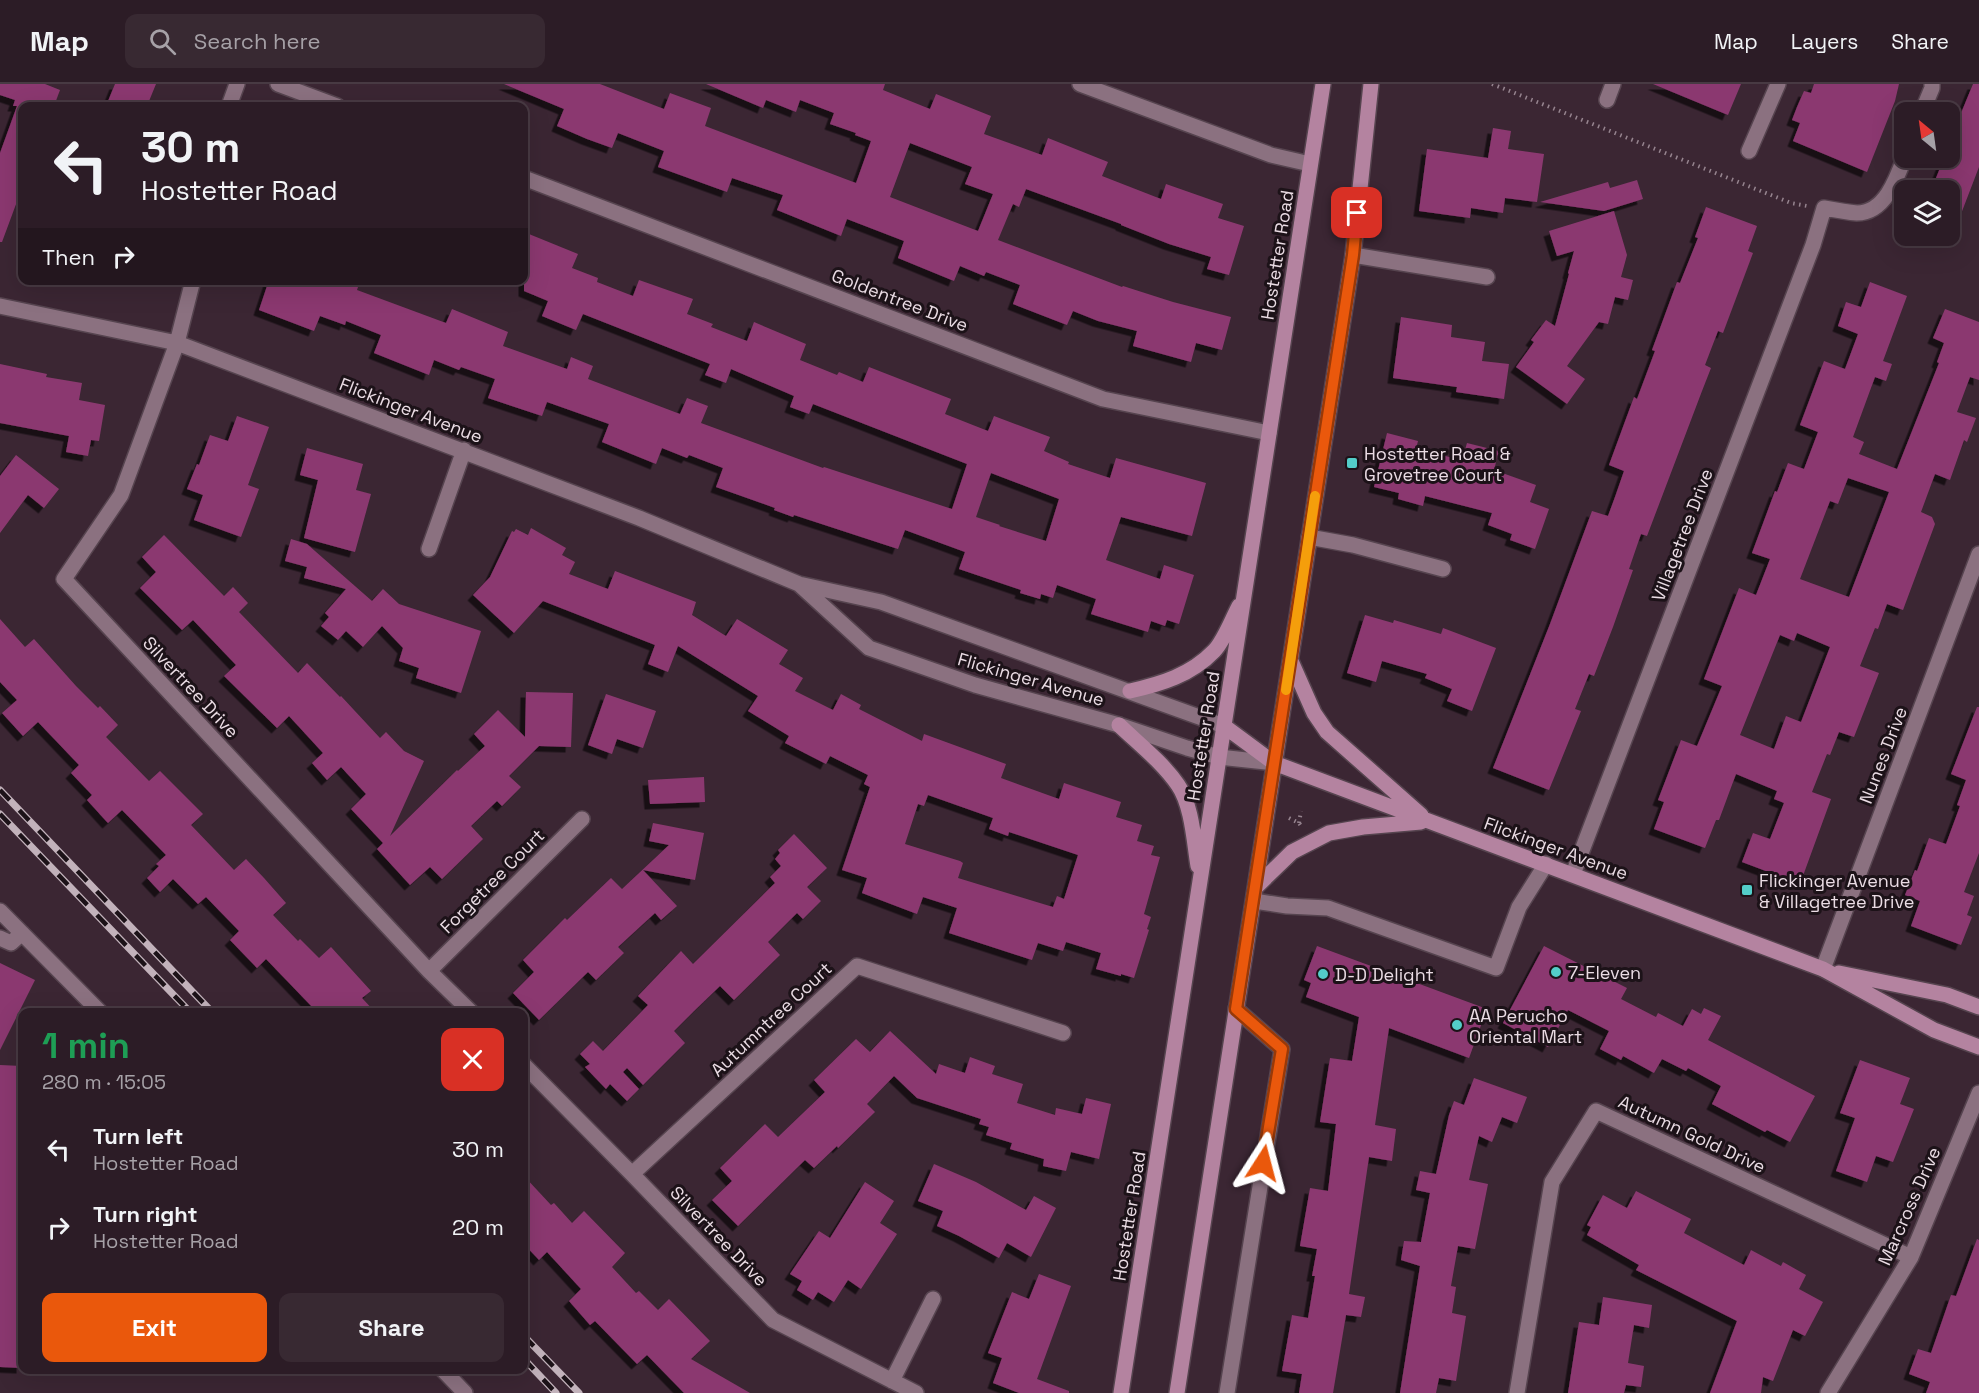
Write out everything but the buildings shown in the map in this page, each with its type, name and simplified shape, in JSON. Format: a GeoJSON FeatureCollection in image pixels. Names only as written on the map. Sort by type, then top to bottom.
{"type":"FeatureCollection","features":[{"type":"Feature","properties":{"kind":"main road","name":"Hostetter Road"},"geometry":{"type":"LineString","coordinates":[[1121,1393],[1323,84]]}},
{"type":"Feature","properties":{"kind":"main road"},"geometry":{"type":"LineString","coordinates":[[1177,1393],[1353,255],[1371,84]]}},
{"type":"Feature","properties":{"kind":"main road"},"geometry":{"type":"LineString","coordinates":[[1130,691],[1158,684],[1189,672],[1215,650],[1244,595]]}},
{"type":"Feature","properties":{"kind":"main road"},"geometry":{"type":"LineString","coordinates":[[1290,661],[1314,713],[1327,732],[1427,821]]}},
{"type":"Feature","properties":{"kind":"main road"},"geometry":{"type":"LineString","coordinates":[[1119,725],[1158,762],[1179,786],[1189,814],[1200,879]]}},
{"type":"Feature","properties":{"kind":"main road","name":"Flickinger Avenue"},"geometry":{"type":"LineString","coordinates":[[1224,726],[1274,763],[1823,969],[1934,1030],[1979,1047]]}},
{"type":"Feature","properties":{"kind":"main road"},"geometry":{"type":"LineString","coordinates":[[1255,893],[1292,852],[1329,833],[1363,826],[1427,821]]}},
{"type":"Feature","properties":{"kind":"main road","name":"Flickinger Avenue"},"geometry":{"type":"LineString","coordinates":[[1823,969],[1947,995],[1979,1007]]}},
{"type":"Feature","properties":{"kind":"street"},"geometry":{"type":"LineString","coordinates":[[230,102],[237,84]]}},
{"type":"Feature","properties":{"kind":"street"},"geometry":{"type":"LineString","coordinates":[[278,84],[326,102]]}},
{"type":"Feature","properties":{"kind":"street"},"geometry":{"type":"LineString","coordinates":[[1080,84],[1271,155],[1310,164]]}},
{"type":"Feature","properties":{"kind":"street"},"geometry":{"type":"LineString","coordinates":[[1607,100],[1613,84]]}},
{"type":"Feature","properties":{"kind":"street"},"geometry":{"type":"LineString","coordinates":[[1749,151],[1778,84]]}},
{"type":"Feature","properties":{"kind":"street"},"geometry":{"type":"LineString","coordinates":[[1926,102],[1932,84]]}},
{"type":"Feature","properties":{"kind":"street"},"geometry":{"type":"LineString","coordinates":[[1824,208],[1859,213],[1877,208],[1896,180],[1900,168]]}},
{"type":"Feature","properties":{"kind":"street","name":"Goldentree Drive"},"geometry":{"type":"LineString","coordinates":[[528,180],[1103,399],[1269,433]]}},
{"type":"Feature","properties":{"kind":"street","name":"Villagetree Drive"},"geometry":{"type":"LineString","coordinates":[[1573,874],[1813,245],[1824,208]]}},
{"type":"Feature","properties":{"kind":"street"},"geometry":{"type":"LineString","coordinates":[[1353,255],[1487,277]]}},
{"type":"Feature","properties":{"kind":"street"},"geometry":{"type":"LineString","coordinates":[[177,342],[191,285]]}},
{"type":"Feature","properties":{"kind":"street","name":"Flickinger Avenue"},"geometry":{"type":"LineString","coordinates":[[0,306],[177,342],[639,518],[799,584],[881,602],[1224,726]]}},
{"type":"Feature","properties":{"kind":"street","name":"Silvertree Drive"},"geometry":{"type":"LineString","coordinates":[[177,342],[121,495],[64,579],[429,971],[467,1008]]}},
{"type":"Feature","properties":{"kind":"street"},"geometry":{"type":"LineString","coordinates":[[429,549],[464,450]]}},
{"type":"Feature","properties":{"kind":"street"},"geometry":{"type":"LineString","coordinates":[[1309,537],[1353,545],[1443,569]]}},
{"type":"Feature","properties":{"kind":"street","name":"Nunes Drive"},"geometry":{"type":"LineString","coordinates":[[1823,969],[1979,554]]}},
{"type":"Feature","properties":{"kind":"street","name":"Flickinger Avenue"},"geometry":{"type":"LineString","coordinates":[[799,584],[869,648],[975,685],[1119,725],[1219,757],[1274,763]]}},
{"type":"Feature","properties":{"kind":"street","name":"Forgetree Court"},"geometry":{"type":"LineString","coordinates":[[429,971],[582,819]]}},
{"type":"Feature","properties":{"kind":"street"},"geometry":{"type":"LineString","coordinates":[[1255,893],[1287,906],[1328,908],[1496,968],[1519,907],[1546,864]]}},
{"type":"Feature","properties":{"kind":"street"},"geometry":{"type":"LineString","coordinates":[[0,910],[96,1008]]}},
{"type":"Feature","properties":{"kind":"street"},"geometry":{"type":"LineString","coordinates":[[0,938],[11,943],[22,933]]}},
{"type":"Feature","properties":{"kind":"street","name":"Autumntree Court"},"geometry":{"type":"LineString","coordinates":[[632,1174],[856,966],[1063,1033]]}},
{"type":"Feature","properties":{"kind":"street"},"geometry":{"type":"LineString","coordinates":[[1227,1393],[1282,1049],[1236,1009]]}},
{"type":"Feature","properties":{"kind":"street","name":"Silvertree Drive"},"geometry":{"type":"LineString","coordinates":[[528,1069],[773,1320],[916,1393]]}},
{"type":"Feature","properties":{"kind":"street","name":"Marcross Drive"},"geometry":{"type":"LineString","coordinates":[[1828,1393],[1911,1257],[1979,1093]]}},
{"type":"Feature","properties":{"kind":"street","name":"Autumn Gold Drive"},"geometry":{"type":"LineString","coordinates":[[1516,1393],[1552,1182],[1596,1111],[1911,1257]]}},
{"type":"Feature","properties":{"kind":"street"},"geometry":{"type":"LineString","coordinates":[[892,1381],[933,1299]]}},
{"type":"Feature","properties":{"kind":"street"},"geometry":{"type":"LineString","coordinates":[[447,1374],[465,1393]]}},
{"type":"Feature","properties":{"kind":"path"},"geometry":{"type":"LineString","coordinates":[[1492,84],[1791,203],[1824,208]]}},
{"type":"Feature","properties":{"kind":"path"},"geometry":{"type":"LineString","coordinates":[[1289,818],[1299,823],[1301,811]]}},
{"type":"Feature","properties":{"kind":"railway"},"geometry":{"type":"LineString","coordinates":[[0,790],[208,1008]]}},
{"type":"Feature","properties":{"kind":"railway"},"geometry":{"type":"LineString","coordinates":[[0,814],[186,1008]]}},
{"type":"Feature","properties":{"kind":"railway"},"geometry":{"type":"LineString","coordinates":[[528,1340],[579,1393]]}},
{"type":"Feature","properties":{"kind":"railway"},"geometry":{"type":"LineString","coordinates":[[528,1363],[556,1393]]}},
{"type":"Feature","properties":{"kind":"slow traffic"},"geometry":{"type":"LineString","coordinates":[[1286,690],[1315,496]]}},
{"type":"Feature","properties":{"kind":"place","name":"Hostetter Road & Grovetree Court"},"geometry":{"type":"Point","coordinates":[1352,463]}},
{"type":"Feature","properties":{"kind":"place","name":"Flickinger Avenue & Villagetree Drive"},"geometry":{"type":"Point","coordinates":[1747,890]}},
{"type":"Feature","properties":{"kind":"place","name":"7-Eleven"},"geometry":{"type":"Point","coordinates":[1556,972]}},
{"type":"Feature","properties":{"kind":"place","name":"D-D Delight"},"geometry":{"type":"Point","coordinates":[1323,974]}},
{"type":"Feature","properties":{"kind":"place","name":"AA Perucho Oriental Mart"},"geometry":{"type":"Point","coordinates":[1457,1025]}},
{"type":"Feature","properties":{"kind":"route"},"geometry":{"type":"LineString","coordinates":[[1263,1163],[1282,1049],[1236,1009],[1257,886],[1280,721],[1353,255],[1357,213]]}}]}
